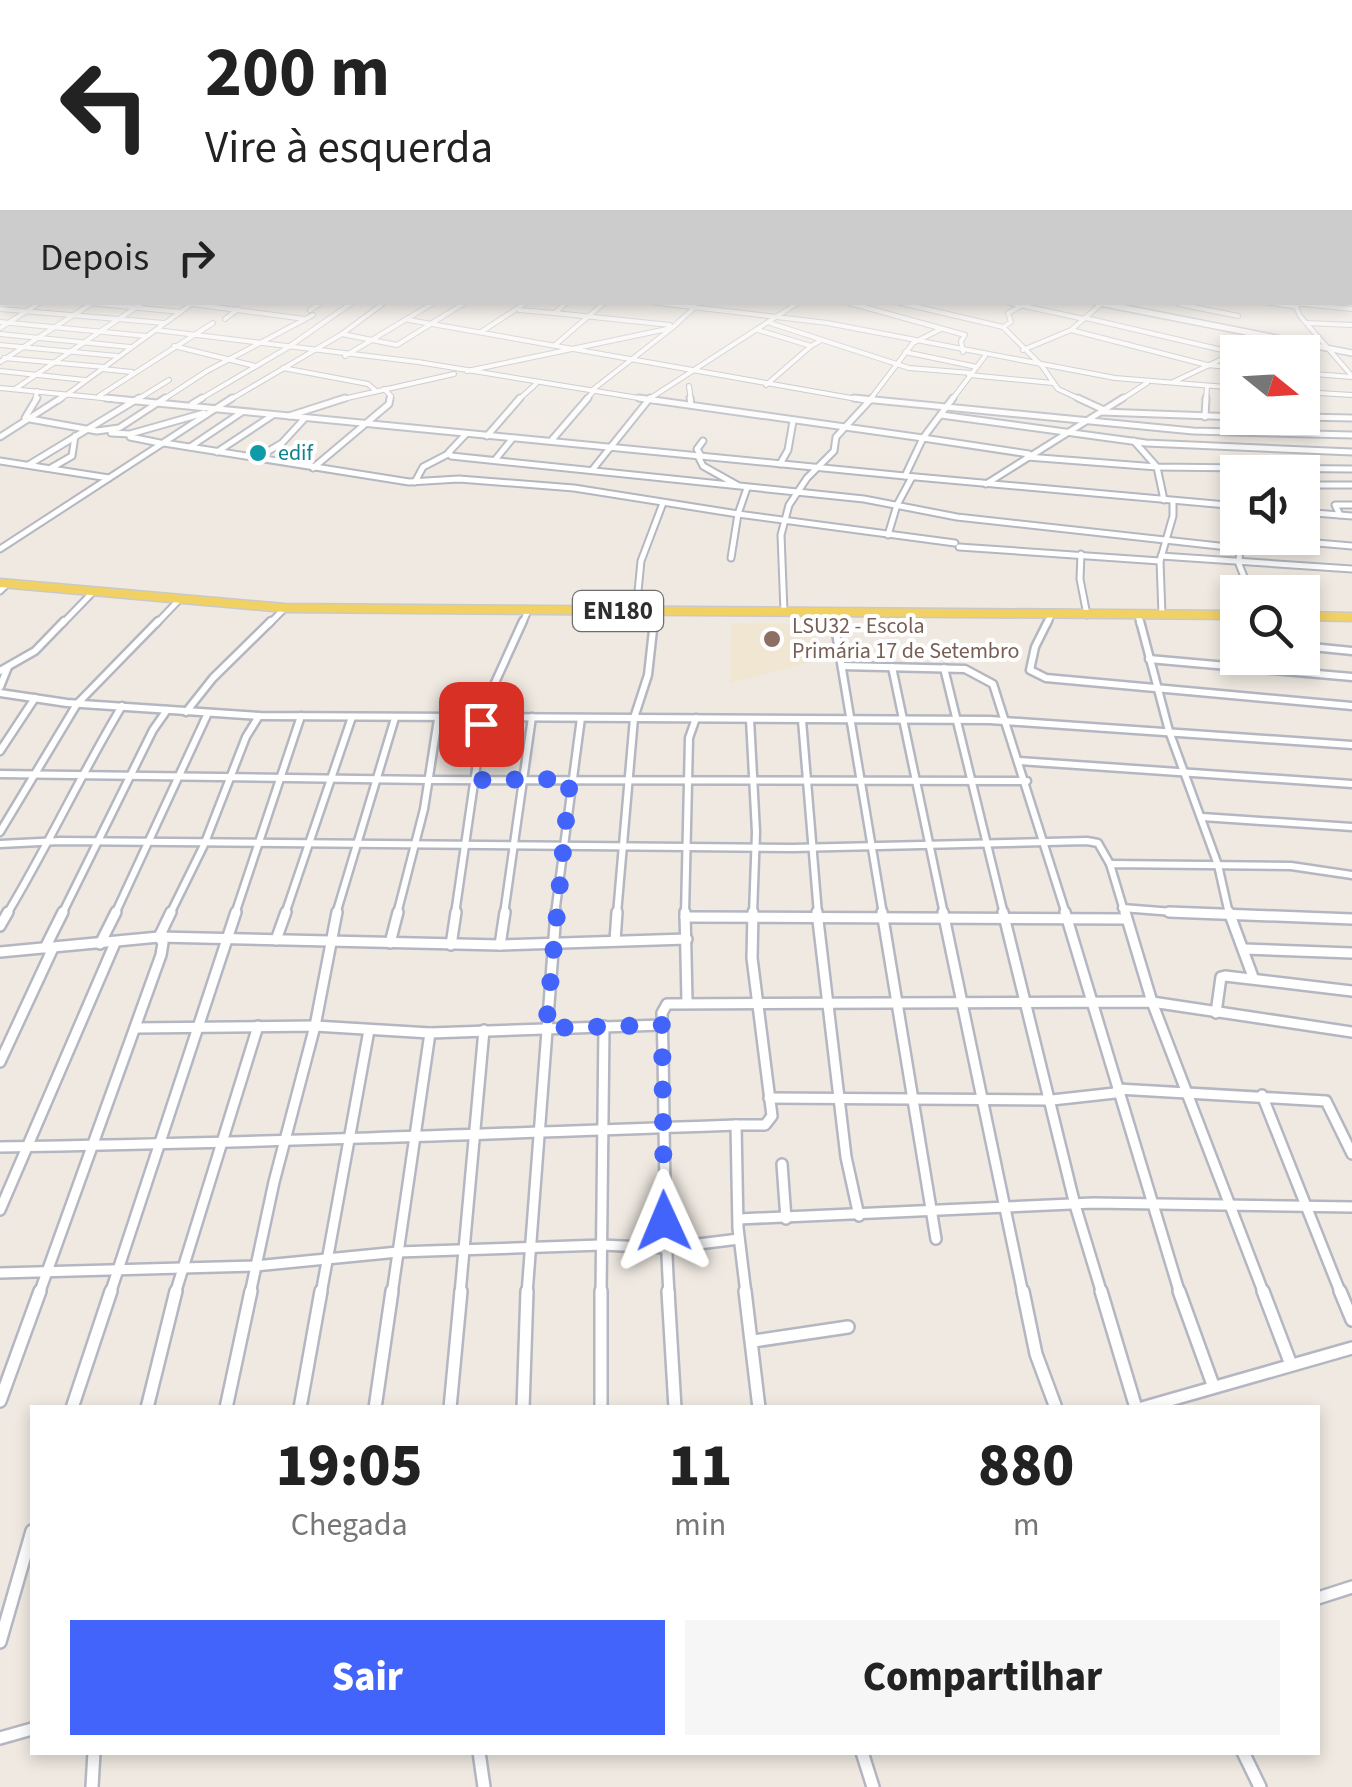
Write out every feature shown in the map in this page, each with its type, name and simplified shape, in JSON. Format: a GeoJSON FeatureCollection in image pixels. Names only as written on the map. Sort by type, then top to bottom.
{"type":"FeatureCollection","features":[{"type":"Feature","properties":{"kind":"main road","name":"EN180"},"geometry":{"type":"LineString","coordinates":[[2,586],[285,608],[1220,615]]}},
{"type":"Feature","properties":{"kind":"main road"},"geometry":{"type":"LineString","coordinates":[[1320,616],[1352,617]]}},
{"type":"Feature","properties":{"kind":"street"},"geometry":{"type":"LineString","coordinates":[[0,328],[26,312]]}},
{"type":"Feature","properties":{"kind":"street"},"geometry":{"type":"LineString","coordinates":[[41,312],[164,323]]}},
{"type":"Feature","properties":{"kind":"street"},"geometry":{"type":"LineString","coordinates":[[2,359],[79,312]]}},
{"type":"Feature","properties":{"kind":"street"},"geometry":{"type":"LineString","coordinates":[[14,390],[130,312]]}},
{"type":"Feature","properties":{"kind":"street"},"geometry":{"type":"LineString","coordinates":[[0,433],[27,421],[180,312]]}},
{"type":"Feature","properties":{"kind":"street"},"geometry":{"type":"LineString","coordinates":[[225,319],[234,312]]}},
{"type":"Feature","properties":{"kind":"street"},"geometry":{"type":"LineString","coordinates":[[261,312],[306,319]]}},
{"type":"Feature","properties":{"kind":"street"},"geometry":{"type":"LineString","coordinates":[[102,431],[125,426],[228,360],[313,312]]}},
{"type":"Feature","properties":{"kind":"street"},"geometry":{"type":"LineString","coordinates":[[190,405],[287,348],[338,312]]}},
{"type":"Feature","properties":{"kind":"street"},"geometry":{"type":"LineString","coordinates":[[0,550],[213,410],[342,334],[371,312]]}},
{"type":"Feature","properties":{"kind":"street"},"geometry":{"type":"LineString","coordinates":[[345,356],[419,312]]}},
{"type":"Feature","properties":{"kind":"street"},"geometry":{"type":"LineString","coordinates":[[342,334],[397,345],[450,312]]}},
{"type":"Feature","properties":{"kind":"street"},"geometry":{"type":"LineString","coordinates":[[481,332],[513,312]]}},
{"type":"Feature","properties":{"kind":"street"},"geometry":{"type":"LineString","coordinates":[[547,312],[674,327]]}},
{"type":"Feature","properties":{"kind":"street"},"geometry":{"type":"LineString","coordinates":[[554,345],[593,312]]}},
{"type":"Feature","properties":{"kind":"street"},"geometry":{"type":"LineString","coordinates":[[550,442],[592,391],[628,359],[655,345],[693,312]]}},
{"type":"Feature","properties":{"kind":"street"},"geometry":{"type":"LineString","coordinates":[[752,312],[1042,366],[1148,382],[1220,387]]}},
{"type":"Feature","properties":{"kind":"street"},"geometry":{"type":"LineString","coordinates":[[593,469],[646,400],[786,312]]}},
{"type":"Feature","properties":{"kind":"street"},"geometry":{"type":"LineString","coordinates":[[883,312],[966,336],[961,341],[963,352]]}},
{"type":"Feature","properties":{"kind":"street"},"geometry":{"type":"LineString","coordinates":[[938,312],[1004,327],[1053,383],[1103,411],[1220,417]]}},
{"type":"Feature","properties":{"kind":"street"},"geometry":{"type":"LineString","coordinates":[[1004,327],[1012,322],[1009,312]]}},
{"type":"Feature","properties":{"kind":"street"},"geometry":{"type":"LineString","coordinates":[[1056,312],[1220,349]]}},
{"type":"Feature","properties":{"kind":"street"},"geometry":{"type":"LineString","coordinates":[[1023,350],[1071,330],[1090,312]]}},
{"type":"Feature","properties":{"kind":"street"},"geometry":{"type":"LineString","coordinates":[[1189,323],[1194,315],[1191,312]]}},
{"type":"Feature","properties":{"kind":"street"},"geometry":{"type":"LineString","coordinates":[[1222,312],[1238,316],[1225,330]]}},
{"type":"Feature","properties":{"kind":"street"},"geometry":{"type":"LineString","coordinates":[[1300,312],[1352,377]]}},
{"type":"Feature","properties":{"kind":"street"},"geometry":{"type":"LineString","coordinates":[[1144,313],[1248,335]]}},
{"type":"Feature","properties":{"kind":"street"},"geometry":{"type":"LineString","coordinates":[[784,612],[782,521],[797,493],[834,451],[836,437],[913,343],[962,319]]}},
{"type":"Feature","properties":{"kind":"street"},"geometry":{"type":"LineString","coordinates":[[408,320],[766,385],[1066,433],[1234,450],[1352,452]]}},
{"type":"Feature","properties":{"kind":"street"},"geometry":{"type":"LineString","coordinates":[[8,323],[146,336]]}},
{"type":"Feature","properties":{"kind":"street"},"geometry":{"type":"LineString","coordinates":[[98,396],[213,323]]}},
{"type":"Feature","properties":{"kind":"street"},"geometry":{"type":"LineString","coordinates":[[770,323],[896,364],[1053,383]]}},
{"type":"Feature","properties":{"kind":"street"},"geometry":{"type":"LineString","coordinates":[[1307,323],[1352,325]]}},
{"type":"Feature","properties":{"kind":"street"},"geometry":{"type":"LineString","coordinates":[[288,417],[307,408],[384,389],[674,327]]}},
{"type":"Feature","properties":{"kind":"street"},"geometry":{"type":"LineString","coordinates":[[0,328],[38,337],[131,347]]}},
{"type":"Feature","properties":{"kind":"street"},"geometry":{"type":"LineString","coordinates":[[156,330],[312,352],[411,361],[536,384],[1027,455],[1220,469]]}},
{"type":"Feature","properties":{"kind":"street"},"geometry":{"type":"LineString","coordinates":[[758,330],[811,346]]}},
{"type":"Feature","properties":{"kind":"street"},"geometry":{"type":"LineString","coordinates":[[1071,330],[1220,366]]}},
{"type":"Feature","properties":{"kind":"street"},"geometry":{"type":"LineString","coordinates":[[766,385],[821,340]]}},
{"type":"Feature","properties":{"kind":"street"},"geometry":{"type":"LineString","coordinates":[[0,345],[118,356]]}},
{"type":"Feature","properties":{"kind":"street"},"geometry":{"type":"LineString","coordinates":[[174,346],[254,366]]}},
{"type":"Feature","properties":{"kind":"street"},"geometry":{"type":"LineString","coordinates":[[1320,348],[1352,353]]}},
{"type":"Feature","properties":{"kind":"street"},"geometry":{"type":"LineString","coordinates":[[905,352],[976,366]]}},
{"type":"Feature","properties":{"kind":"street"},"geometry":{"type":"LineString","coordinates":[[888,536],[923,438],[985,356]]}},
{"type":"Feature","properties":{"kind":"street"},"geometry":{"type":"LineString","coordinates":[[2,359],[133,372]]}},
{"type":"Feature","properties":{"kind":"street"},"geometry":{"type":"LineString","coordinates":[[1170,384],[1220,359]]}},
{"type":"Feature","properties":{"kind":"street"},"geometry":{"type":"LineString","coordinates":[[283,368],[368,384],[376,391]]}},
{"type":"Feature","properties":{"kind":"street"},"geometry":{"type":"LineString","coordinates":[[0,372],[85,380]]}},
{"type":"Feature","properties":{"kind":"street"},"geometry":{"type":"LineString","coordinates":[[1320,374],[1352,377]]}},
{"type":"Feature","properties":{"kind":"street"},"geometry":{"type":"LineString","coordinates":[[30,464],[169,380]]}},
{"type":"Feature","properties":{"kind":"street"},"geometry":{"type":"LineString","coordinates":[[986,484],[1148,382]]}},
{"type":"Feature","properties":{"kind":"street"},"geometry":{"type":"LineString","coordinates":[[488,436],[502,414],[536,384]]}},
{"type":"Feature","properties":{"kind":"street"},"geometry":{"type":"LineString","coordinates":[[688,386],[691,405]]}},
{"type":"Feature","properties":{"kind":"street"},"geometry":{"type":"LineString","coordinates":[[1205,417],[1207,386]]}},
{"type":"Feature","properties":{"kind":"street"},"geometry":{"type":"LineString","coordinates":[[0,388],[1220,504]]}},
{"type":"Feature","properties":{"kind":"street"},"geometry":{"type":"LineString","coordinates":[[313,468],[388,404],[392,396],[384,389]]}},
{"type":"Feature","properties":{"kind":"street"},"geometry":{"type":"LineString","coordinates":[[1320,393],[1352,395]]}},
{"type":"Feature","properties":{"kind":"street"},"geometry":{"type":"LineString","coordinates":[[27,421],[38,394]]}},
{"type":"Feature","properties":{"kind":"street"},"geometry":{"type":"LineString","coordinates":[[121,435],[213,410]]}},
{"type":"Feature","properties":{"kind":"street"},"geometry":{"type":"LineString","coordinates":[[943,411],[1088,420],[1194,432],[1352,434]]}},
{"type":"Feature","properties":{"kind":"street"},"geometry":{"type":"LineString","coordinates":[[190,448],[242,412]]}},
{"type":"Feature","properties":{"kind":"street"},"geometry":{"type":"LineString","coordinates":[[216,452],[273,415]]}},
{"type":"Feature","properties":{"kind":"street"},"geometry":{"type":"LineString","coordinates":[[1195,447],[1197,416]]}},
{"type":"Feature","properties":{"kind":"street"},"geometry":{"type":"LineString","coordinates":[[1320,417],[1352,418]]}},
{"type":"Feature","properties":{"kind":"street"},"geometry":{"type":"LineString","coordinates":[[254,460],[282,443],[305,418]]}},
{"type":"Feature","properties":{"kind":"street"},"geometry":{"type":"LineString","coordinates":[[27,421],[254,460],[415,482],[484,480],[610,492],[662,503],[957,545],[1352,569]]}},
{"type":"Feature","properties":{"kind":"street"},"geometry":{"type":"LineString","coordinates":[[780,464],[788,450],[793,421]]}},
{"type":"Feature","properties":{"kind":"street"},"geometry":{"type":"LineString","coordinates":[[415,482],[423,467],[448,454],[466,434]]}},
{"type":"Feature","properties":{"kind":"street"},"geometry":{"type":"LineString","coordinates":[[51,468],[72,456],[76,435]]}},
{"type":"Feature","properties":{"kind":"street"},"geometry":{"type":"LineString","coordinates":[[494,460],[512,438]]}},
{"type":"Feature","properties":{"kind":"street"},"geometry":{"type":"LineString","coordinates":[[703,441],[697,448],[702,466],[744,488]]}},
{"type":"Feature","properties":{"kind":"street"},"geometry":{"type":"LineString","coordinates":[[1134,442],[1157,466],[1164,500]]}},
{"type":"Feature","properties":{"kind":"street"},"geometry":{"type":"LineString","coordinates":[[1234,450],[1236,455]]}},
{"type":"Feature","properties":{"kind":"street"},"geometry":{"type":"LineString","coordinates":[[448,454],[897,505],[1066,531],[1220,546]]}},
{"type":"Feature","properties":{"kind":"street"},"geometry":{"type":"LineString","coordinates":[[0,461],[109,478]]}},
{"type":"Feature","properties":{"kind":"street"},"geometry":{"type":"LineString","coordinates":[[1320,469],[1352,469]]}},
{"type":"Feature","properties":{"kind":"street"},"geometry":{"type":"LineString","coordinates":[[1320,485],[1352,485]]}},
{"type":"Feature","properties":{"kind":"street"},"geometry":{"type":"LineString","coordinates":[[731,558],[744,488]]}},
{"type":"Feature","properties":{"kind":"street"},"geometry":{"type":"LineString","coordinates":[[1162,615],[1161,558],[1173,500]]}},
{"type":"Feature","properties":{"kind":"street"},"geometry":{"type":"LineString","coordinates":[[636,612],[641,561],[662,503]]}},
{"type":"Feature","properties":{"kind":"street"},"geometry":{"type":"LineString","coordinates":[[1323,504],[1352,505]]}},
{"type":"Feature","properties":{"kind":"street"},"geometry":{"type":"LineString","coordinates":[[1335,504],[1340,515]]}},
{"type":"Feature","properties":{"kind":"street"},"geometry":{"type":"LineString","coordinates":[[1320,513],[1352,516]]}},
{"type":"Feature","properties":{"kind":"street"},"geometry":{"type":"LineString","coordinates":[[1320,543],[1352,546]]}},
{"type":"Feature","properties":{"kind":"street"},"geometry":{"type":"LineString","coordinates":[[1081,554],[1080,579],[1086,615]]}},
{"type":"Feature","properties":{"kind":"street"},"geometry":{"type":"LineString","coordinates":[[1238,555],[1243,575]]}},
{"type":"Feature","properties":{"kind":"street"},"geometry":{"type":"LineString","coordinates":[[94,591],[35,652],[4,669],[0,690],[76,704],[208,714],[438,719],[955,720],[1352,745]]}},
{"type":"Feature","properties":{"kind":"street"},"geometry":{"type":"LineString","coordinates":[[0,832],[76,704],[179,600]]}},
{"type":"Feature","properties":{"kind":"street"},"geometry":{"type":"LineString","coordinates":[[186,712],[213,678],[250,647],[285,608]]}},
{"type":"Feature","properties":{"kind":"street"},"geometry":{"type":"LineString","coordinates":[[451,944],[482,728],[479,718],[528,611]]}},
{"type":"Feature","properties":{"kind":"street"},"geometry":{"type":"LineString","coordinates":[[616,941],[634,718],[648,675],[655,612]]}},
{"type":"Feature","properties":{"kind":"street"},"geometry":{"type":"LineString","coordinates":[[833,613],[936,1239]]}},
{"type":"Feature","properties":{"kind":"street"},"geometry":{"type":"LineString","coordinates":[[1052,614],[1035,647],[1030,670],[1046,678],[1352,706]]}},
{"type":"Feature","properties":{"kind":"street"},"geometry":{"type":"LineString","coordinates":[[1138,615],[1182,772],[1202,817],[1230,917],[1253,976]]}},
{"type":"Feature","properties":{"kind":"street"},"geometry":{"type":"LineString","coordinates":[[1320,648],[1352,651]]}},
{"type":"Feature","properties":{"kind":"street"},"geometry":{"type":"LineString","coordinates":[[1149,658],[1352,677]]}},
{"type":"Feature","properties":{"kind":"street"},"geometry":{"type":"LineString","coordinates":[[842,666],[972,670],[991,681],[1046,842],[1187,1321],[1213,1385]]}},
{"type":"Feature","properties":{"kind":"street"},"geometry":{"type":"LineString","coordinates":[[892,667],[1036,1354],[1055,1405]]}},
{"type":"Feature","properties":{"kind":"street"},"geometry":{"type":"LineString","coordinates":[[944,668],[1075,1205],[1138,1405]]}},
{"type":"Feature","properties":{"kind":"street"},"geometry":{"type":"LineString","coordinates":[[0,751],[35,698]]}},
{"type":"Feature","properties":{"kind":"street"},"geometry":{"type":"LineString","coordinates":[[0,926],[122,706]]}},
{"type":"Feature","properties":{"kind":"street"},"geometry":{"type":"LineString","coordinates":[[0,1062],[99,842],[153,730],[168,710]]}},
{"type":"Feature","properties":{"kind":"street"},"geometry":{"type":"LineString","coordinates":[[100,944],[208,714]]}},
{"type":"Feature","properties":{"kind":"street"},"geometry":{"type":"LineString","coordinates":[[0,1401],[161,955],[160,937],[259,716]]}},
{"type":"Feature","properties":{"kind":"street"},"geometry":{"type":"LineString","coordinates":[[73,1405],[301,716]]}},
{"type":"Feature","properties":{"kind":"street"},"geometry":{"type":"LineString","coordinates":[[276,940],[352,717]]}},
{"type":"Feature","properties":{"kind":"street"},"geometry":{"type":"LineString","coordinates":[[227,1405],[315,1026],[330,942],[395,718]]}},
{"type":"Feature","properties":{"kind":"street"},"geometry":{"type":"LineString","coordinates":[[500,945],[532,718]]}},
{"type":"Feature","properties":{"kind":"street"},"geometry":{"type":"LineString","coordinates":[[523,1405],[528,1248],[537,1131],[562,845],[581,718]]}},
{"type":"Feature","properties":{"kind":"street"},"geometry":{"type":"LineString","coordinates":[[687,1001],[688,738],[696,718]]}},
{"type":"Feature","properties":{"kind":"street"},"geometry":{"type":"LineString","coordinates":[[390,943],[416,846],[438,719]]}},
{"type":"Feature","properties":{"kind":"street"},"geometry":{"type":"LineString","coordinates":[[0,1147],[287,1142],[415,1134],[474,1136],[770,1122],[752,920],[750,719]]}},
{"type":"Feature","properties":{"kind":"street"},"geometry":{"type":"LineString","coordinates":[[802,720],[818,919],[839,1098],[858,1216]]}},
{"type":"Feature","properties":{"kind":"street"},"geometry":{"type":"LineString","coordinates":[[1019,760],[1352,784]]}},
{"type":"Feature","properties":{"kind":"street"},"geometry":{"type":"LineString","coordinates":[[0,774],[378,780],[1027,781]]}},
{"type":"Feature","properties":{"kind":"street"},"geometry":{"type":"LineString","coordinates":[[1202,817],[1352,828]]}},
{"type":"Feature","properties":{"kind":"street"},"geometry":{"type":"LineString","coordinates":[[0,844],[50,841],[810,848],[928,842],[1096,841],[1110,864],[1152,1002],[1290,1362]]}},
{"type":"Feature","properties":{"kind":"street"},"geometry":{"type":"LineString","coordinates":[[1110,864],[1291,866],[1352,875]]}},
{"type":"Feature","properties":{"kind":"street"},"geometry":{"type":"LineString","coordinates":[[1122,908],[1230,917],[1352,918]]}},
{"type":"Feature","properties":{"kind":"street"},"geometry":{"type":"LineString","coordinates":[[685,917],[1126,919]]}},
{"type":"Feature","properties":{"kind":"street"},"geometry":{"type":"LineString","coordinates":[[0,952],[160,937],[500,945],[687,938]]}},
{"type":"Feature","properties":{"kind":"street"},"geometry":{"type":"LineString","coordinates":[[0,1210],[115,943]]}},
{"type":"Feature","properties":{"kind":"street"},"geometry":{"type":"LineString","coordinates":[[1244,950],[1352,954]]}},
{"type":"Feature","properties":{"kind":"street"},"geometry":{"type":"LineString","coordinates":[[1216,1013],[1221,977],[1253,976],[1352,991]]}},
{"type":"Feature","properties":{"kind":"street"},"geometry":{"type":"LineString","coordinates":[[675,1405],[663,1194],[663,1008],[687,1001],[1152,1002],[1352,1032]]}},
{"type":"Feature","properties":{"kind":"street"},"geometry":{"type":"LineString","coordinates":[[135,1028],[315,1026],[430,1033],[662,1025]]}},
{"type":"Feature","properties":{"kind":"street"},"geometry":{"type":"LineString","coordinates":[[148,1405],[182,1267],[258,1026]]}},
{"type":"Feature","properties":{"kind":"street"},"geometry":{"type":"LineString","coordinates":[[601,1405],[600,1130],[604,1026]]}},
{"type":"Feature","properties":{"kind":"street"},"geometry":{"type":"LineString","coordinates":[[301,1405],[370,1030]]}},
{"type":"Feature","properties":{"kind":"street"},"geometry":{"type":"LineString","coordinates":[[450,1405],[484,1030]]}},
{"type":"Feature","properties":{"kind":"street"},"geometry":{"type":"LineString","coordinates":[[375,1405],[430,1033]]}},
{"type":"Feature","properties":{"kind":"street"},"geometry":{"type":"LineString","coordinates":[[769,1098],[1052,1100],[1115,1093],[1118,1089],[1326,1101],[1352,1154]]}},
{"type":"Feature","properties":{"kind":"street"},"geometry":{"type":"LineString","coordinates":[[1262,1095],[1303,1206],[1352,1320]]}},
{"type":"Feature","properties":{"kind":"street"},"geometry":{"type":"LineString","coordinates":[[736,1125],[738,1239],[754,1342],[759,1405]]}},
{"type":"Feature","properties":{"kind":"street"},"geometry":{"type":"LineString","coordinates":[[782,1164],[786,1219]]}},
{"type":"Feature","properties":{"kind":"street"},"geometry":{"type":"LineString","coordinates":[[739,1219],[1008,1206],[1227,1202],[1352,1207]]}},
{"type":"Feature","properties":{"kind":"street"},"geometry":{"type":"LineString","coordinates":[[0,1272],[256,1266],[398,1252],[601,1245],[666,1248],[738,1239]]}},
{"type":"Feature","properties":{"kind":"street"},"geometry":{"type":"LineString","coordinates":[[754,1342],[848,1327]]}},
{"type":"Feature","properties":{"kind":"street"},"geometry":{"type":"LineString","coordinates":[[1149,1405],[1290,1362],[1350,1352]]}},
{"type":"Feature","properties":{"kind":"street"},"geometry":{"type":"LineString","coordinates":[[0,1642],[30,1538]]}},
{"type":"Feature","properties":{"kind":"street"},"geometry":{"type":"LineString","coordinates":[[1320,1597],[1352,1587]]}},
{"type":"Feature","properties":{"kind":"street"},"geometry":{"type":"LineString","coordinates":[[0,1738],[30,1730]]}},
{"type":"Feature","properties":{"kind":"street"},"geometry":{"type":"LineString","coordinates":[[92,1787],[94,1755]]}},
{"type":"Feature","properties":{"kind":"street"},"geometry":{"type":"LineString","coordinates":[[479,1755],[484,1787]]}},
{"type":"Feature","properties":{"kind":"street"},"geometry":{"type":"LineString","coordinates":[[863,1755],[873,1787]]}},
{"type":"Feature","properties":{"kind":"street"},"geometry":{"type":"LineString","coordinates":[[1244,1755],[1260,1787]]}},
{"type":"Feature","properties":{"kind":"shaded area"},"geometry":{"type":"Polygon","coordinates":[[[731,623],[811,625],[811,662],[730,683],[731,623]]]}},
{"type":"Feature","properties":{"kind":"place","name":"edif"},"geometry":{"type":"Point","coordinates":[258,453]}},
{"type":"Feature","properties":{"kind":"place","name":"LSU32 - Escola Primária 17 de Setembro"},"geometry":{"type":"Point","coordinates":[772,639]}},
{"type":"Feature","properties":{"kind":"route"},"geometry":{"type":"LineString","coordinates":[[481,724],[474,780],[570,779],[546,1028],[662,1025],[664,1221]]}}]}
